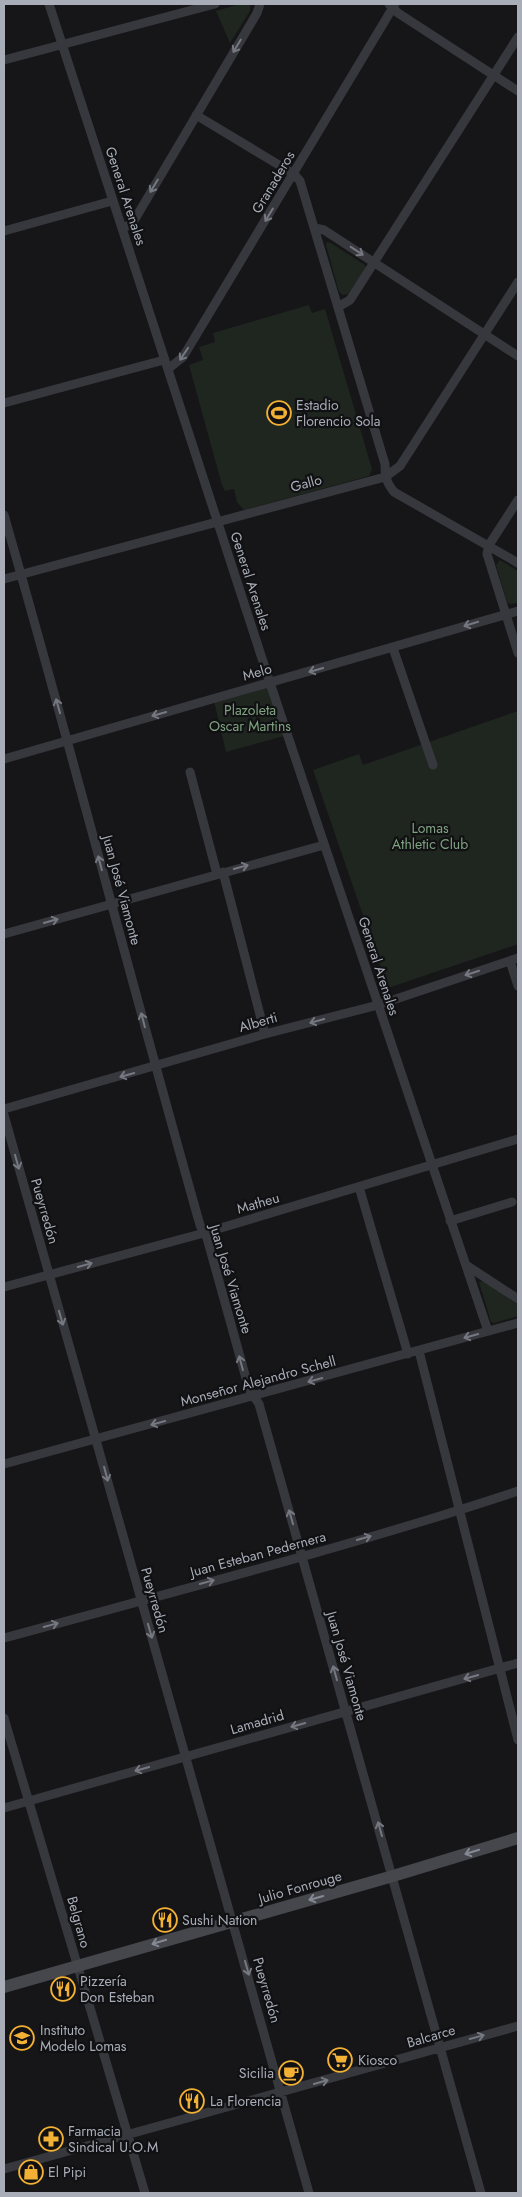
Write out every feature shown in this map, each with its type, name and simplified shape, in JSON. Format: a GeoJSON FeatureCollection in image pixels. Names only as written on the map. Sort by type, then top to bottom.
{"type":"FeatureCollection","features":[{"type":"Feature","properties":{"kind":"street","name":"General Arenales"},"geometry":{"type":"LineString","coordinates":[[49,4],[270,683],[488,1331]]}},
{"type":"Feature","properties":{"kind":"street"},"geometry":{"type":"LineString","coordinates":[[4,60],[215,4]]}},
{"type":"Feature","properties":{"kind":"street"},"geometry":{"type":"LineString","coordinates":[[122,228],[132,224],[260,4]]}},
{"type":"Feature","properties":{"kind":"street"},"geometry":{"type":"LineString","coordinates":[[392,6],[518,91]]}},
{"type":"Feature","properties":{"kind":"street","name":"Granaderos"},"geometry":{"type":"LineString","coordinates":[[168,369],[183,357],[294,174],[392,6]]}},
{"type":"Feature","properties":{"kind":"street"},"geometry":{"type":"LineString","coordinates":[[338,307],[350,300],[518,36]]}},
{"type":"Feature","properties":{"kind":"street"},"geometry":{"type":"LineString","coordinates":[[196,115],[294,174],[300,181],[385,464],[385,478],[394,492],[518,563]]}},
{"type":"Feature","properties":{"kind":"street"},"geometry":{"type":"LineString","coordinates":[[4,231],[112,201]]}},
{"type":"Feature","properties":{"kind":"street"},"geometry":{"type":"LineString","coordinates":[[314,228],[324,230],[518,356]]}},
{"type":"Feature","properties":{"kind":"street","name":"Gallo"},"geometry":{"type":"LineString","coordinates":[[4,579],[385,478],[400,466],[518,282]]}},
{"type":"Feature","properties":{"kind":"street"},"geometry":{"type":"LineString","coordinates":[[4,404],[164,360]]}},
{"type":"Feature","properties":{"kind":"street"},"geometry":{"type":"LineString","coordinates":[[518,500],[489,545],[488,559],[518,653]]}},
{"type":"Feature","properties":{"kind":"street","name":"Juan José Viamonte"},"geometry":{"type":"LineString","coordinates":[[4,515],[68,740],[155,1067],[249,1389],[258,1404],[393,1876],[481,2193]]}},
{"type":"Feature","properties":{"kind":"street","name":"Melo"},"geometry":{"type":"LineString","coordinates":[[4,759],[393,648],[518,610]]}},
{"type":"Feature","properties":{"kind":"street"},"geometry":{"type":"LineString","coordinates":[[393,648],[433,765]]}},
{"type":"Feature","properties":{"kind":"street"},"geometry":{"type":"LineString","coordinates":[[190,772],[265,1034]]}},
{"type":"Feature","properties":{"kind":"street"},"geometry":{"type":"LineString","coordinates":[[4,934],[324,844]]}},
{"type":"Feature","properties":{"kind":"street"},"geometry":{"type":"LineString","coordinates":[[514,959],[518,986]]}},
{"type":"Feature","properties":{"kind":"street","name":"Alberti"},"geometry":{"type":"LineString","coordinates":[[4,1109],[265,1034],[378,1005],[514,959]]}},
{"type":"Feature","properties":{"kind":"street","name":"Pueyrredón"},"geometry":{"type":"LineString","coordinates":[[4,1115],[310,2193]]}},
{"type":"Feature","properties":{"kind":"street","name":"Matheu"},"geometry":{"type":"LineString","coordinates":[[4,1287],[204,1233],[518,1139]]}},
{"type":"Feature","properties":{"kind":"street"},"geometry":{"type":"LineString","coordinates":[[359,1187],[408,1354]]}},
{"type":"Feature","properties":{"kind":"street"},"geometry":{"type":"LineString","coordinates":[[450,1221],[512,1202]]}},
{"type":"Feature","properties":{"kind":"street"},"geometry":{"type":"LineString","coordinates":[[466,1264],[518,1299]]}},
{"type":"Feature","properties":{"kind":"street","name":"Monseñor Alejandro Schell"},"geometry":{"type":"LineString","coordinates":[[4,1464],[254,1397],[518,1322]]}},
{"type":"Feature","properties":{"kind":"street"},"geometry":{"type":"LineString","coordinates":[[419,1351],[518,1740]]}},
{"type":"Feature","properties":{"kind":"street","name":"Juan Esteban Pedernera"},"geometry":{"type":"LineString","coordinates":[[4,1638],[302,1556],[518,1491]]}},
{"type":"Feature","properties":{"kind":"street","name":"Lamadrid"},"geometry":{"type":"LineString","coordinates":[[4,1808],[518,1663]]}},
{"type":"Feature","properties":{"kind":"street","name":"Belgrano"},"geometry":{"type":"LineString","coordinates":[[4,1718],[145,2193]]}},
{"type":"Feature","properties":{"kind":"street","name":"Julio Fonrouge"},"geometry":{"type":"LineString","coordinates":[[4,1987],[393,1876],[518,1838]]}},
{"type":"Feature","properties":{"kind":"street","name":"Balcarce"},"geometry":{"type":"LineString","coordinates":[[4,2169],[518,2026]]}},
{"type":"Feature","properties":{"kind":"green space"},"geometry":{"type":"Polygon","coordinates":[[[240,4],[250,4],[250,11],[230,43],[216,11],[240,4]]]}},
{"type":"Feature","properties":{"kind":"green space"},"geometry":{"type":"Polygon","coordinates":[[[327,242],[365,265],[366,269],[348,294],[343,295],[339,292],[326,245],[327,242]]]}},
{"type":"Feature","properties":{"kind":"green space","name":"Estadio Florencio Sola"},"geometry":{"type":"Polygon","coordinates":[[[309,305],[312,313],[325,309],[372,469],[369,476],[244,510],[237,502],[234,489],[225,491],[222,485],[189,365],[203,360],[199,347],[215,342],[213,333],[309,305]]]}},
{"type":"Feature","properties":{"kind":"green space"},"geometry":{"type":"Polygon","coordinates":[[[500,560],[518,571],[518,603],[510,604],[507,602],[496,565],[500,560]]]}},
{"type":"Feature","properties":{"kind":"green space","name":"Plazoleta Oscar Martins"},"geometry":{"type":"Polygon","coordinates":[[[268,686],[284,736],[226,752],[214,701],[268,686]]]}},
{"type":"Feature","properties":{"kind":"green space","name":"Lomas Athletic Club"},"geometry":{"type":"Polygon","coordinates":[[[518,711],[518,944],[388,988],[313,770],[359,754],[363,765],[518,711]]]}},
{"type":"Feature","properties":{"kind":"green space"},"geometry":{"type":"Polygon","coordinates":[[[484,1281],[518,1305],[518,1316],[494,1323],[491,1322],[479,1282],[484,1281]]]}},
{"type":"Feature","properties":{"kind":"place","name":"Estadio Florencio Sola"},"geometry":{"type":"Point","coordinates":[279,413]}},
{"type":"Feature","properties":{"kind":"place","name":"Sushi Nation"},"geometry":{"type":"Point","coordinates":[165,1920]}},
{"type":"Feature","properties":{"kind":"place","name":"Pizzería Don Esteban"},"geometry":{"type":"Point","coordinates":[63,1989]}},
{"type":"Feature","properties":{"kind":"place","name":"Instituto Modelo Lomas"},"geometry":{"type":"Point","coordinates":[22,2038]}},
{"type":"Feature","properties":{"kind":"place","name":"Kiosco"},"geometry":{"type":"Point","coordinates":[340,2060]}},
{"type":"Feature","properties":{"kind":"place","name":"Sicilia"},"geometry":{"type":"Point","coordinates":[291,2073]}},
{"type":"Feature","properties":{"kind":"place","name":"La Florencia"},"geometry":{"type":"Point","coordinates":[192,2101]}},
{"type":"Feature","properties":{"kind":"place","name":"Farmacia Sindical U.O.M"},"geometry":{"type":"Point","coordinates":[51,2139]}},
{"type":"Feature","properties":{"kind":"place","name":"El Pipi"},"geometry":{"type":"Point","coordinates":[31,2172]}}]}
